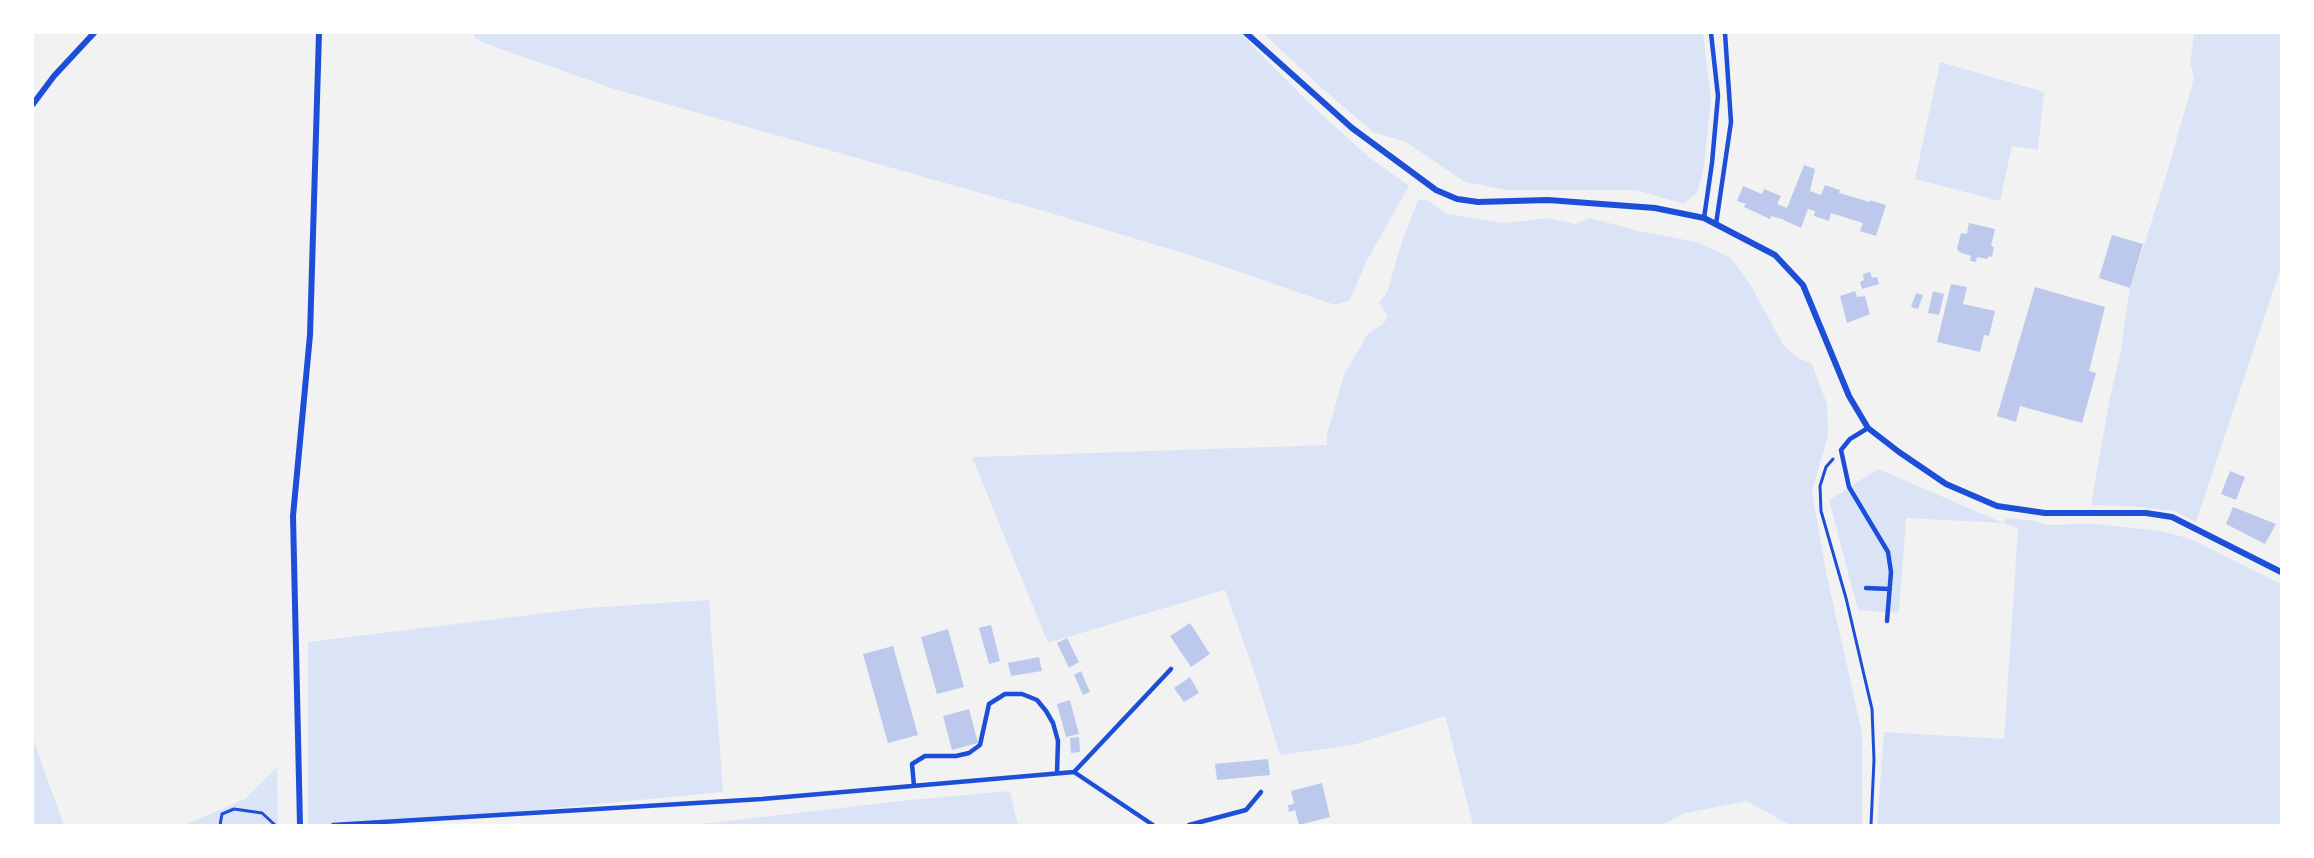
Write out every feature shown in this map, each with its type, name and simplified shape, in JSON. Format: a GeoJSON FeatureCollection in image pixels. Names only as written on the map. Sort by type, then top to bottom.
{"type":"FeatureCollection","features":[{"type":"Feature","properties":{"kind":"street"},"geometry":{"type":"LineString","coordinates":[[33,104],[54,76],[94,33]]}},
{"type":"Feature","properties":{"kind":"street"},"geometry":{"type":"LineString","coordinates":[[300,825],[293,516],[310,335],[319,33]]}},
{"type":"Feature","properties":{"kind":"street"},"geometry":{"type":"LineString","coordinates":[[1246,33],[1352,128],[1436,190],[1457,199],[1478,202],[1548,200],[1643,207],[1704,218],[1775,255],[1803,285],[1849,396],[1868,428],[1946,484],[1997,506],[2045,513],[2146,513],[2172,517],[2281,572]]}},
{"type":"Feature","properties":{"kind":"lane"},"geometry":{"type":"LineString","coordinates":[[1704,218],[1713,163],[1718,96],[1710,33]]}},
{"type":"Feature","properties":{"kind":"lane"},"geometry":{"type":"LineString","coordinates":[[1716,224],[1731,122],[1725,33]]}},
{"type":"Feature","properties":{"kind":"lane"},"geometry":{"type":"LineString","coordinates":[[1868,428],[1850,439],[1840,450],[1849,487],[1888,552],[1891,572],[1887,621]]}},
{"type":"Feature","properties":{"kind":"lane"},"geometry":{"type":"LineString","coordinates":[[1866,588],[1890,589]]}},
{"type":"Feature","properties":{"kind":"lane"},"geometry":{"type":"LineString","coordinates":[[1074,772],[1171,669]]}},
{"type":"Feature","properties":{"kind":"lane"},"geometry":{"type":"LineString","coordinates":[[914,786],[912,764],[925,756],[969,753],[980,746],[989,704],[1005,694],[1022,694],[1037,700],[1046,711],[1053,723],[1058,741],[1057,773]]}},
{"type":"Feature","properties":{"kind":"lane"},"geometry":{"type":"LineString","coordinates":[[333,825],[762,799],[1074,772],[1153,825]]}},
{"type":"Feature","properties":{"kind":"lane"},"geometry":{"type":"LineString","coordinates":[[1189,825],[1246,810],[1261,792]]}},
{"type":"Feature","properties":{"kind":"path"},"geometry":{"type":"LineString","coordinates":[[1840,450],[1826,467],[1820,486],[1821,511],[1846,598],[1872,708],[1874,760],[1871,825]]}},
{"type":"Feature","properties":{"kind":"path"},"geometry":{"type":"LineString","coordinates":[[220,825],[222,814],[234,809],[262,813],[275,825]]}},
{"type":"Feature","properties":{"kind":"shaded area"},"geometry":{"type":"Polygon","coordinates":[[[474,33],[1240,33],[1310,104],[1369,157],[1409,186],[1366,262],[1350,300],[1335,305],[1199,258],[1047,212],[614,89],[484,43],[474,37],[474,33]]]}},
{"type":"Feature","properties":{"kind":"shaded area"},"geometry":{"type":"Polygon","coordinates":[[[1263,33],[1703,33],[1711,99],[1703,173],[1697,192],[1684,204],[1636,190],[1506,190],[1465,182],[1406,142],[1373,132],[1263,33]]]}},
{"type":"Feature","properties":{"kind":"shaded area"},"geometry":{"type":"Polygon","coordinates":[[[2194,33],[2281,33],[2281,267],[2196,522],[2174,511],[2130,506],[2091,505],[2110,397],[2120,355],[2130,288],[2164,183],[2194,78],[2190,63],[2194,33]]]}},
{"type":"Feature","properties":{"kind":"shaded area"},"geometry":{"type":"Polygon","coordinates":[[[1940,62],[2044,92],[2038,150],[2012,146],[2000,201],[1915,179],[1940,62]]]}},
{"type":"Feature","properties":{"kind":"shaded area"},"geometry":{"type":"Polygon","coordinates":[[[1418,200],[1427,200],[1447,214],[1505,223],[1549,218],[1575,224],[1590,218],[1643,232],[1697,242],[1731,258],[1750,284],[1784,346],[1798,358],[1812,364],[1827,404],[1828,436],[1812,491],[1826,572],[1862,733],[1862,825],[1790,825],[1747,801],[1685,813],[1662,825],[1473,825],[1445,716],[1353,745],[1280,755],[1257,680],[1225,590],[1048,643],[972,457],[1327,445],[1327,434],[1344,375],[1368,334],[1383,324],[1388,317],[1379,302],[1387,293],[1402,241],[1418,200]]]}},
{"type":"Feature","properties":{"kind":"shaded area"},"geometry":{"type":"Polygon","coordinates":[[[1878,469],[2003,523],[1906,518],[1899,613],[1858,610],[1829,500],[1878,469]]]}},
{"type":"Feature","properties":{"kind":"shaded area"},"geometry":{"type":"Polygon","coordinates":[[[2007,518],[2035,521],[2045,525],[2096,524],[2161,531],[2191,539],[2281,584],[2281,825],[1877,825],[1884,732],[2004,739],[2018,528],[2003,523],[2007,518]]]}},
{"type":"Feature","properties":{"kind":"shaded area"},"geometry":{"type":"Polygon","coordinates":[[[709,600],[723,792],[378,825],[308,825],[308,642],[587,608],[709,600]]]}},
{"type":"Feature","properties":{"kind":"shaded area"},"geometry":{"type":"Polygon","coordinates":[[[33,737],[43,767],[64,825],[33,825],[33,737]]]}},
{"type":"Feature","properties":{"kind":"shaded area"},"geometry":{"type":"Polygon","coordinates":[[[277,767],[278,825],[184,825],[245,799],[277,767]]]}},
{"type":"Feature","properties":{"kind":"shaded area"},"geometry":{"type":"Polygon","coordinates":[[[1010,791],[1018,825],[692,825],[910,800],[1010,791]]]}},
{"type":"Feature","properties":{"kind":"building"},"geometry":{"type":"Polygon","coordinates":[[[1804,165],[1815,169],[1810,191],[1821,195],[1825,185],[1840,190],[1839,193],[1886,205],[1876,236],[1860,231],[1863,223],[1831,213],[1829,221],[1814,216],[1815,211],[1808,209],[1801,228],[1782,219],[1771,216],[1770,219],[1744,207],[1746,204],[1737,201],[1743,186],[1762,194],[1764,189],[1781,196],[1777,204],[1787,208],[1804,165]]]}},
{"type":"Feature","properties":{"kind":"building"},"geometry":{"type":"Polygon","coordinates":[[[1969,223],[1995,229],[1991,246],[1994,247],[1992,257],[1988,256],[1988,259],[1977,257],[1976,262],[1970,261],[1971,256],[1959,252],[1957,249],[1961,233],[1967,234],[1969,223]]]}},
{"type":"Feature","properties":{"kind":"building"},"geometry":{"type":"Polygon","coordinates":[[[2112,235],[2143,244],[2130,288],[2099,278],[2112,235]]]}},
{"type":"Feature","properties":{"kind":"building"},"geometry":{"type":"Polygon","coordinates":[[[1870,272],[1872,278],[1877,277],[1879,284],[1862,289],[1860,282],[1864,280],[1863,274],[1870,272]]]}},
{"type":"Feature","properties":{"kind":"building"},"geometry":{"type":"Polygon","coordinates":[[[1951,284],[1967,287],[1963,304],[1995,311],[1989,336],[1984,335],[1980,352],[1937,342],[1951,284]]]}},
{"type":"Feature","properties":{"kind":"building"},"geometry":{"type":"Polygon","coordinates":[[[2035,287],[2105,307],[2089,371],[2096,373],[2082,423],[2020,406],[2016,422],[1997,416],[2035,287]]]}},
{"type":"Feature","properties":{"kind":"building"},"geometry":{"type":"Polygon","coordinates":[[[1855,291],[1857,297],[1865,296],[1870,314],[1847,323],[1840,296],[1855,291]]]}},
{"type":"Feature","properties":{"kind":"building"},"geometry":{"type":"Polygon","coordinates":[[[1933,291],[1944,294],[1939,315],[1928,313],[1933,291]]]}},
{"type":"Feature","properties":{"kind":"building"},"geometry":{"type":"Polygon","coordinates":[[[1916,293],[1923,295],[1918,309],[1911,307],[1916,293]]]}},
{"type":"Feature","properties":{"kind":"building"},"geometry":{"type":"Polygon","coordinates":[[[2230,471],[2245,477],[2236,500],[2221,494],[2230,471]]]}},
{"type":"Feature","properties":{"kind":"building"},"geometry":{"type":"Polygon","coordinates":[[[2233,507],[2276,524],[2265,544],[2226,524],[2233,507]]]}},
{"type":"Feature","properties":{"kind":"building"},"geometry":{"type":"Polygon","coordinates":[[[1190,623],[1210,654],[1191,667],[1170,636],[1190,623]]]}},
{"type":"Feature","properties":{"kind":"building"},"geometry":{"type":"Polygon","coordinates":[[[991,625],[1000,661],[989,664],[979,628],[991,625]]]}},
{"type":"Feature","properties":{"kind":"building"},"geometry":{"type":"Polygon","coordinates":[[[948,629],[964,687],[937,694],[921,637],[948,629]]]}},
{"type":"Feature","properties":{"kind":"building"},"geometry":{"type":"Polygon","coordinates":[[[1067,638],[1079,662],[1069,668],[1057,643],[1067,638]]]}},
{"type":"Feature","properties":{"kind":"building"},"geometry":{"type":"Polygon","coordinates":[[[893,646],[918,735],[888,743],[863,654],[893,646]]]}},
{"type":"Feature","properties":{"kind":"building"},"geometry":{"type":"Polygon","coordinates":[[[1039,657],[1042,671],[1011,676],[1008,663],[1039,657]]]}},
{"type":"Feature","properties":{"kind":"building"},"geometry":{"type":"Polygon","coordinates":[[[1081,671],[1090,692],[1083,695],[1074,675],[1081,671]]]}},
{"type":"Feature","properties":{"kind":"building"},"geometry":{"type":"Polygon","coordinates":[[[1190,677],[1199,693],[1184,702],[1174,688],[1190,677]]]}},
{"type":"Feature","properties":{"kind":"building"},"geometry":{"type":"Polygon","coordinates":[[[1070,700],[1079,734],[1066,737],[1057,704],[1070,700]]]}},
{"type":"Feature","properties":{"kind":"building"},"geometry":{"type":"Polygon","coordinates":[[[969,709],[978,743],[952,750],[943,716],[969,709]]]}},
{"type":"Feature","properties":{"kind":"building"},"geometry":{"type":"Polygon","coordinates":[[[1079,737],[1080,752],[1071,753],[1070,738],[1079,737]]]}},
{"type":"Feature","properties":{"kind":"building"},"geometry":{"type":"Polygon","coordinates":[[[1268,759],[1270,775],[1217,780],[1215,764],[1268,759]]]}},
{"type":"Feature","properties":{"kind":"building"},"geometry":{"type":"Polygon","coordinates":[[[1322,783],[1330,817],[1299,825],[1295,810],[1289,812],[1288,805],[1294,804],[1291,791],[1322,783]]]}}]}
